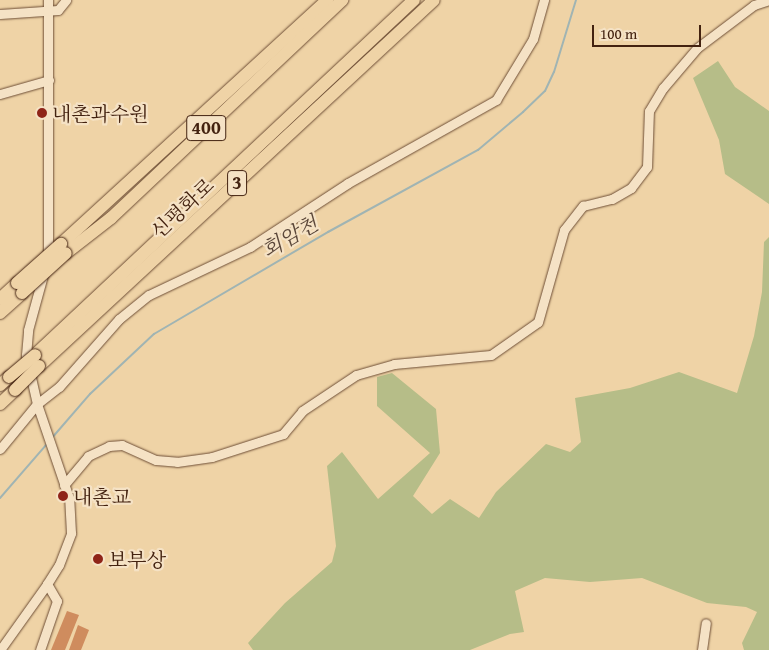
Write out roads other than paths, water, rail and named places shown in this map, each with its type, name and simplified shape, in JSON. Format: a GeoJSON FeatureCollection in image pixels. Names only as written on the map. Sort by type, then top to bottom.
{"type":"FeatureCollection","features":[{"type":"Feature","properties":{"kind":"highway","name":"400"},"geometry":{"type":"LineString","coordinates":[[0,313],[19,288],[64,248],[327,0]]}},
{"type":"Feature","properties":{"kind":"highway","name":"400"},"geometry":{"type":"LineString","coordinates":[[64,248],[111,218],[342,0]]}},
{"type":"Feature","properties":{"kind":"highway","name":"신평화로"},"geometry":{"type":"LineString","coordinates":[[0,404],[15,390],[37,360],[414,0]]}},
{"type":"Feature","properties":{"kind":"highway","name":"신평화로"},"geometry":{"type":"LineString","coordinates":[[5,381],[37,360],[434,0]]}},
{"type":"Feature","properties":{"kind":"highway","name":"400"},"geometry":{"type":"LineString","coordinates":[[0,299],[19,288]]}},
{"type":"Feature","properties":{"kind":"street"},"geometry":{"type":"LineString","coordinates":[[0,650],[59,565],[71,533],[72,517],[38,407],[26,355],[28,330],[49,254],[48,0]]}},
{"type":"Feature","properties":{"kind":"street"},"geometry":{"type":"LineString","coordinates":[[0,14],[58,10],[66,0]]}},
{"type":"Feature","properties":{"kind":"street"},"geometry":{"type":"LineString","coordinates":[[0,449],[59,387],[119,319],[149,295],[250,247],[341,188],[496,100],[533,38],[544,0]]}},
{"type":"Feature","properties":{"kind":"street"},"geometry":{"type":"LineString","coordinates":[[62,481],[88,456],[108,446],[122,445],[156,460],[177,462],[212,457],[283,434],[302,412],[356,375],[394,364],[491,355],[538,322],[564,230],[583,206],[612,198],[631,188],[647,167],[649,111],[662,88],[697,48],[754,5],[769,0]]}},
{"type":"Feature","properties":{"kind":"street"},"geometry":{"type":"LineString","coordinates":[[0,94],[49,80]]}},
{"type":"Feature","properties":{"kind":"street"},"geometry":{"type":"LineString","coordinates":[[40,650],[57,601],[47,584]]}},
{"type":"Feature","properties":{"kind":"street"},"geometry":{"type":"LineString","coordinates":[[702,650],[706,623]]}},
{"type":"Feature","properties":{"kind":"waterway","name":"회암천"},"geometry":{"type":"LineString","coordinates":[[51,439],[90,394],[154,334],[328,232],[478,150],[545,91],[554,72],[576,0]]}},
{"type":"Feature","properties":{"kind":"waterway","name":"회암천"},"geometry":{"type":"LineString","coordinates":[[0,498],[47,444]]}},
{"type":"Feature","properties":{"kind":"place","name":"내촌과수원"},"geometry":{"type":"Point","coordinates":[42,113]}},
{"type":"Feature","properties":{"kind":"place","name":"내촌교"},"geometry":{"type":"Point","coordinates":[63,496]}},
{"type":"Feature","properties":{"kind":"place","name":"보부상"},"geometry":{"type":"Point","coordinates":[98,559]}}]}
